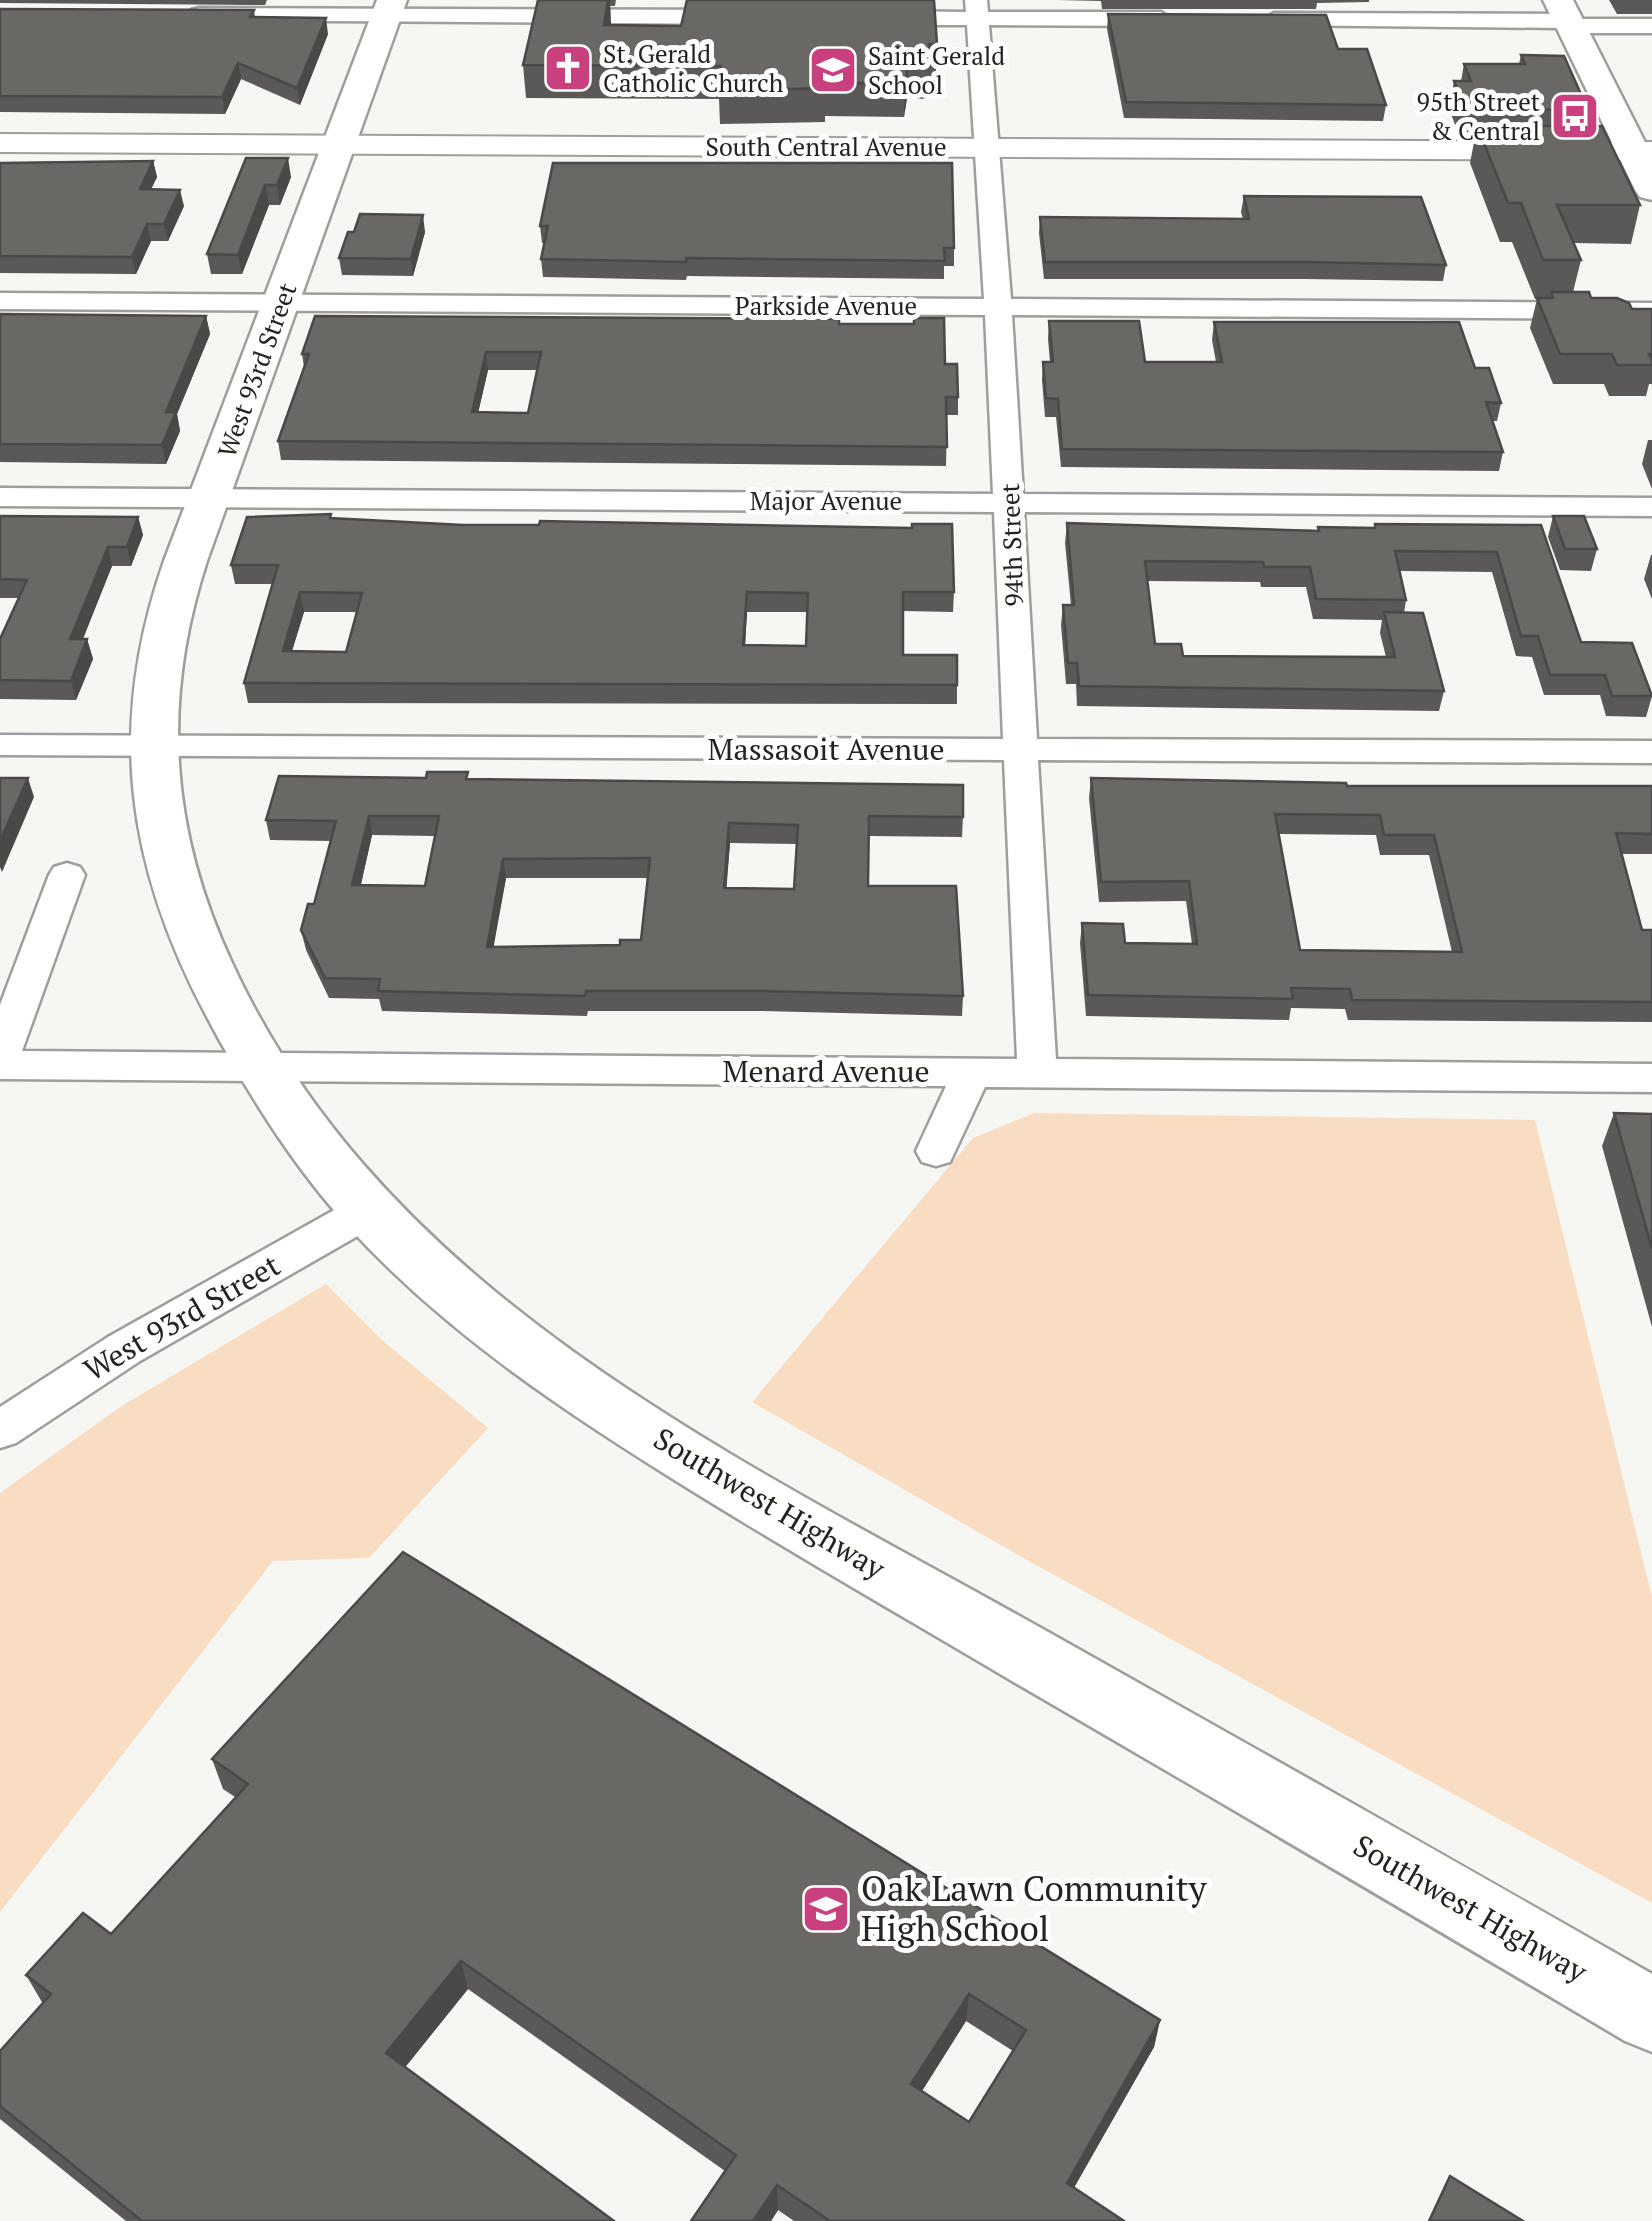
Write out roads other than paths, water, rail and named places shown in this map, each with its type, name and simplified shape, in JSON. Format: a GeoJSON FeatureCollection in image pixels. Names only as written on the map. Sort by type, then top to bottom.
{"type":"FeatureCollection","features":[{"type":"Feature","properties":{"kind":"main road","name":"West 93rd Street"},"geometry":{"type":"LineString","coordinates":[[154,746],[156,679],[173,605],[389,8]]}},
{"type":"Feature","properties":{"kind":"main road"},"geometry":{"type":"LineString","coordinates":[[1566,16],[1642,150],[1652,190]]}},
{"type":"Feature","properties":{"kind":"main road","name":"Southwest Highway"},"geometry":{"type":"LineString","coordinates":[[154,746],[159,809],[172,872],[190,928],[218,990],[262,1067],[367,1211],[459,1295],[564,1380],[848,1552],[1652,2015]]}},
{"type":"Feature","properties":{"kind":"street"},"geometry":{"type":"LineString","coordinates":[[180,14],[389,8],[754,18]]}},
{"type":"Feature","properties":{"kind":"street"},"geometry":{"type":"LineString","coordinates":[[853,18],[977,9],[1183,20]]}},
{"type":"Feature","properties":{"kind":"street","name":"94th Street"},"geometry":{"type":"LineString","coordinates":[[977,9],[990,148],[1011,502],[1037,1073]]}},
{"type":"Feature","properties":{"kind":"street"},"geometry":{"type":"LineString","coordinates":[[1243,20],[1566,16],[1652,26]]}},
{"type":"Feature","properties":{"kind":"street","name":"South Central Avenue"},"geometry":{"type":"LineString","coordinates":[[0,143],[1642,150]]}},
{"type":"Feature","properties":{"kind":"street","name":"Parkside Avenue"},"geometry":{"type":"LineString","coordinates":[[0,301],[1652,311]]}},
{"type":"Feature","properties":{"kind":"street","name":"Major Avenue"},"geometry":{"type":"LineString","coordinates":[[0,496],[1652,506]]}},
{"type":"Feature","properties":{"kind":"street","name":"Massasoit Avenue"},"geometry":{"type":"LineString","coordinates":[[0,746],[1652,752]]}},
{"type":"Feature","properties":{"kind":"street"},"geometry":{"type":"LineString","coordinates":[[0,1057],[67,875]]}},
{"type":"Feature","properties":{"kind":"street","name":"Menard Avenue"},"geometry":{"type":"LineString","coordinates":[[0,1065],[1652,1078]]}},
{"type":"Feature","properties":{"kind":"street"},"geometry":{"type":"LineString","coordinates":[[936,1152],[972,1073]]}},
{"type":"Feature","properties":{"kind":"street","name":"West 93rd Street"},"geometry":{"type":"LineString","coordinates":[[0,1430],[124,1348],[367,1211]]}},
{"type":"Feature","properties":{"kind":"place","name":"St. Gerald Catholic Church"},"geometry":{"type":"Point","coordinates":[568,68]}},
{"type":"Feature","properties":{"kind":"place","name":"Saint Gerald School"},"geometry":{"type":"Point","coordinates":[833,70]}},
{"type":"Feature","properties":{"kind":"place","name":"95th Street & Central"},"geometry":{"type":"Point","coordinates":[1575,116]}},
{"type":"Feature","properties":{"kind":"place","name":"Oak Lawn Community High School"},"geometry":{"type":"Point","coordinates":[826,1909]}}]}
